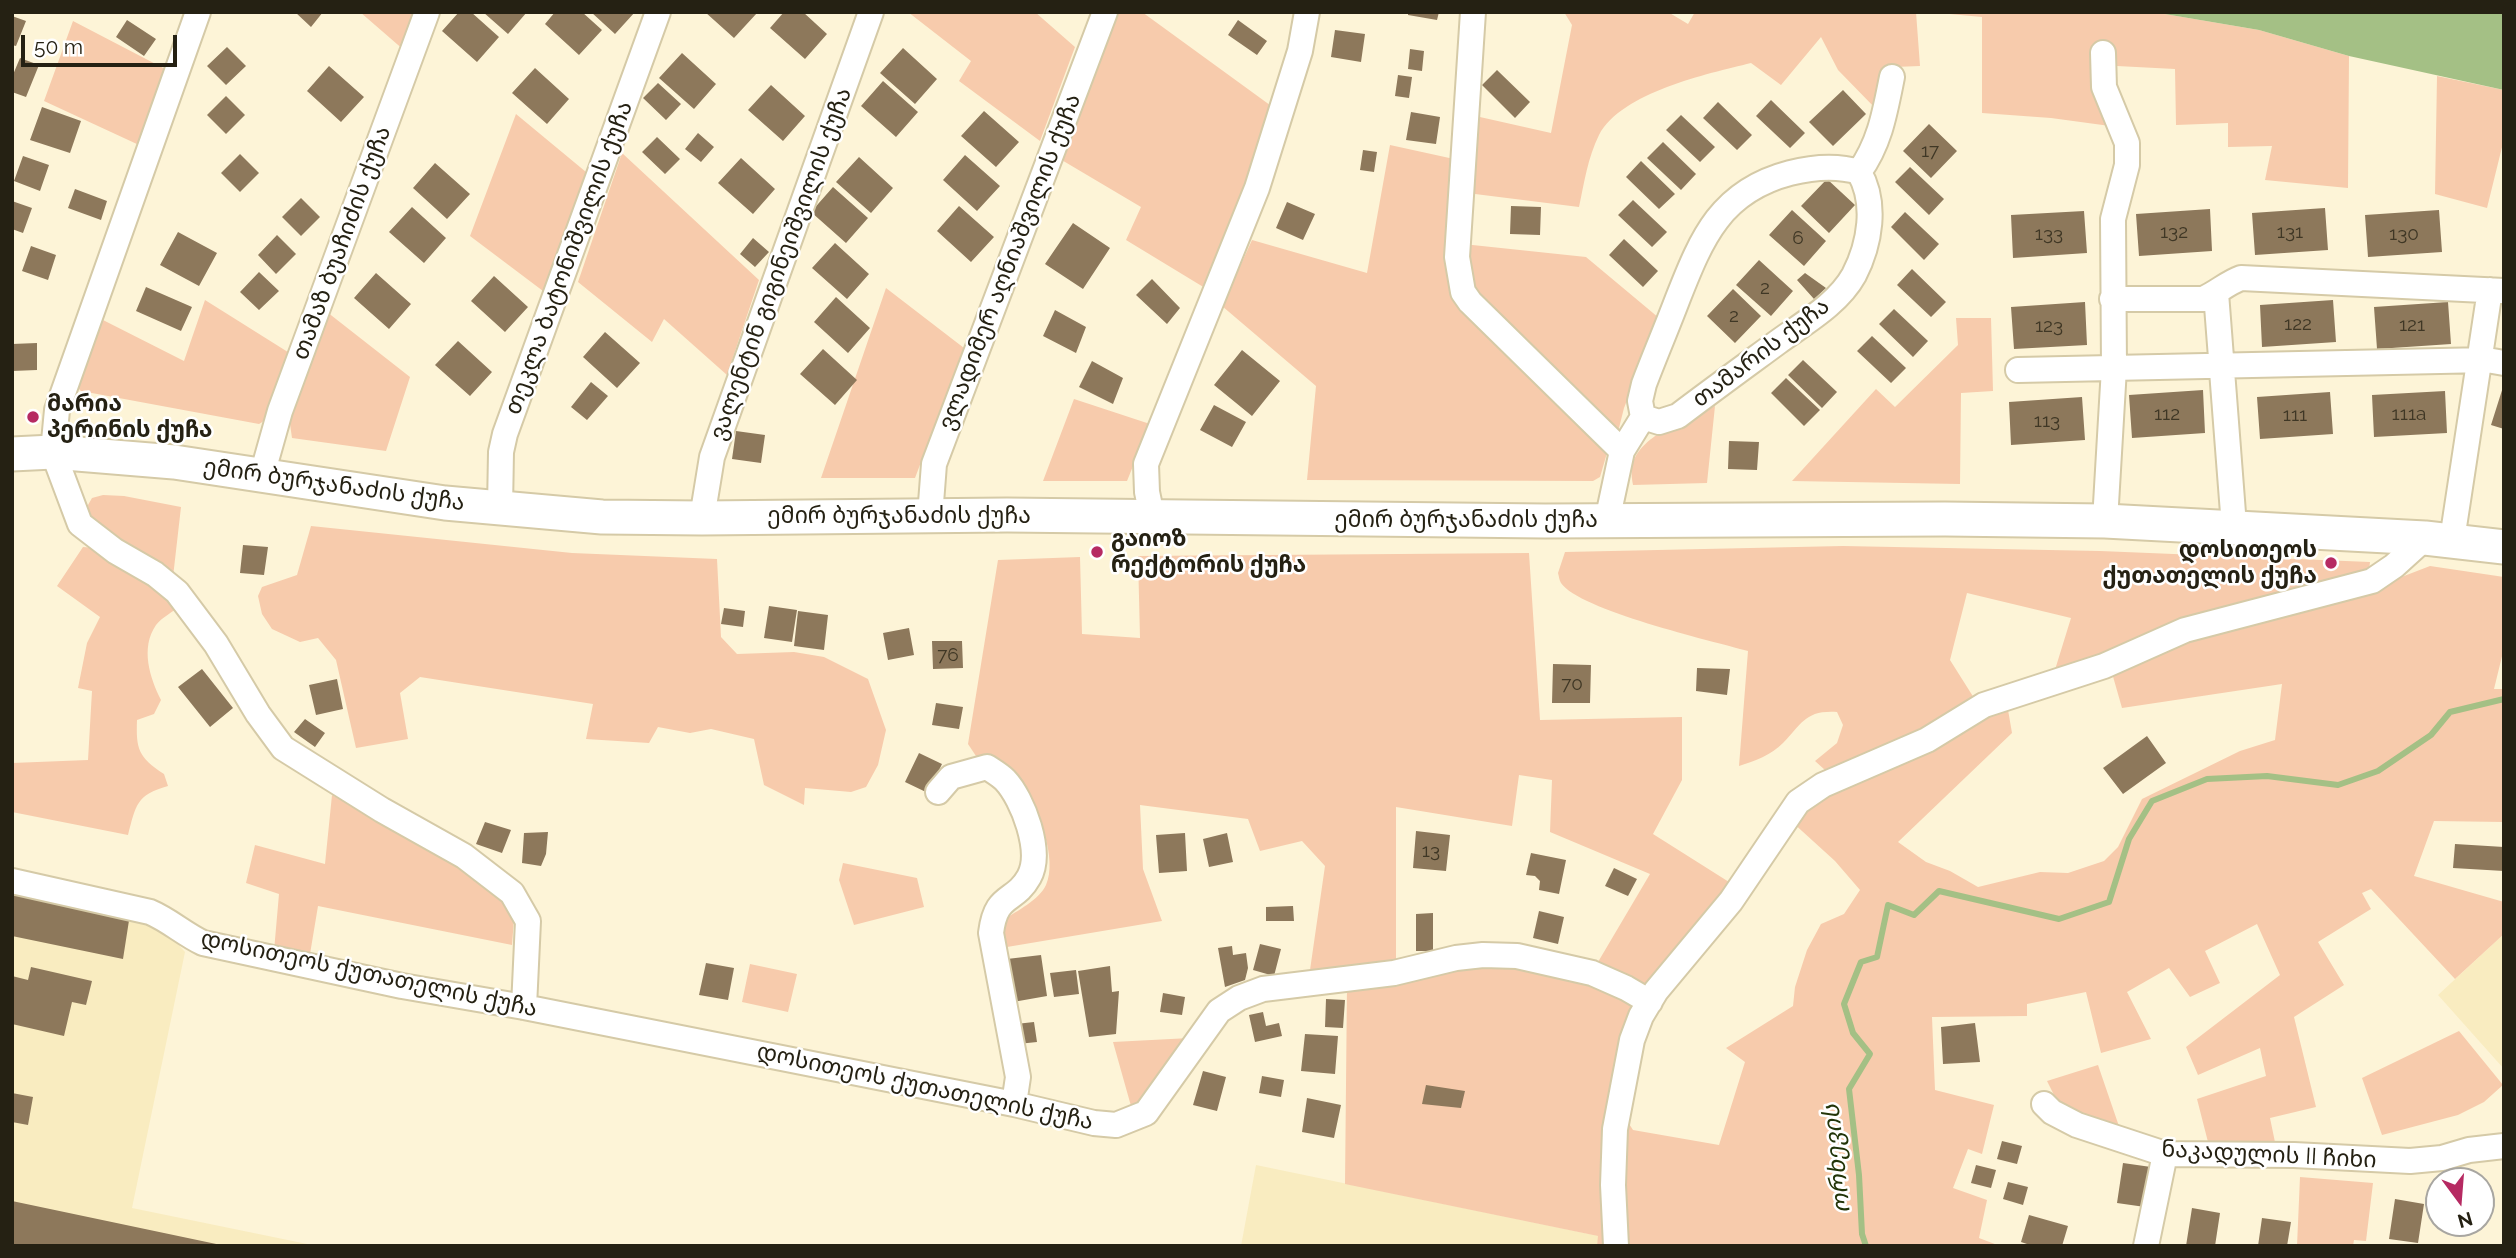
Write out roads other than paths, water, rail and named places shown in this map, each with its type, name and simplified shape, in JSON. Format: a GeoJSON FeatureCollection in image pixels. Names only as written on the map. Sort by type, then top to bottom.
{"type":"FeatureCollection","features":[{"type":"Feature","properties":{"kind":"street"},"geometry":{"type":"LineString","coordinates":[[198,12],[57,410],[53,452],[80,524],[115,551],[155,574],[177,592],[216,643],[258,714],[283,748],[382,810],[464,856],[512,893],[528,921],[524,1007]]}},
{"type":"Feature","properties":{"kind":"street","name":"თამაზ ბუაჩიძის ქუჩა"},"geometry":{"type":"LineString","coordinates":[[262,475],[280,411],[427,12]]}},
{"type":"Feature","properties":{"kind":"street","name":"თეკლა ბატონიშვილის ქუჩა"},"geometry":{"type":"LineString","coordinates":[[500,508],[501,452],[505,434],[658,12]]}},
{"type":"Feature","properties":{"kind":"street","name":"ვალენტინ გიგინეიშვილის ქუჩა"},"geometry":{"type":"LineString","coordinates":[[702,518],[712,457],[871,12]]}},
{"type":"Feature","properties":{"kind":"street","name":"ვლადიმერ აღნიაშვილის ქუჩა"},"geometry":{"type":"LineString","coordinates":[[930,516],[934,464],[1105,12]]}},
{"type":"Feature","properties":{"kind":"street"},"geometry":{"type":"LineString","coordinates":[[1153,516],[1147,492],[1146,464],[1257,188],[1300,51],[1307,12]]}},
{"type":"Feature","properties":{"kind":"street"},"geometry":{"type":"LineString","coordinates":[[1473,12],[1457,257],[1463,292],[1470,302],[1622,451]]}},
{"type":"Feature","properties":{"kind":"street"},"geometry":{"type":"LineString","coordinates":[[2103,53],[2105,87],[2127,143],[2127,165],[2113,219],[2113,368],[2105,521]]}},
{"type":"Feature","properties":{"kind":"street"},"geometry":{"type":"LineString","coordinates":[[1607,521],[1622,451],[1643,417],[1640,401],[1644,384],[1697,250],[1715,220],[1741,194],[1767,179],[1802,170],[1841,166],[1859,172],[1871,155],[1882,128],[1892,77]]}},
{"type":"Feature","properties":{"kind":"street","name":"თამარის ქუჩა"},"geometry":{"type":"LineString","coordinates":[[1643,417],[1659,422],[1678,416],[1832,302],[1853,276],[1867,241],[1871,206],[1866,183],[1859,172]]}},
{"type":"Feature","properties":{"kind":"street"},"geometry":{"type":"LineString","coordinates":[[1616,1246],[1613,1185],[1615,1129],[1632,1040],[1641,1016],[1731,901],[1798,802],[1823,785],[1927,740],[1984,705],[2104,666],[2185,630],[2372,581],[2438,539],[2497,291],[2241,278],[2229,282],[2203,299],[2112,299]]}},
{"type":"Feature","properties":{"kind":"street"},"geometry":{"type":"LineString","coordinates":[[2216,293],[2234,526]]}},
{"type":"Feature","properties":{"kind":"street"},"geometry":{"type":"LineString","coordinates":[[2018,370],[2479,361],[2504,363]]}},
{"type":"Feature","properties":{"kind":"street","name":"ემირ ბურჯანაძის ქუჩა"},"geometry":{"type":"LineString","coordinates":[[12,454],[53,452],[174,462],[445,503],[602,517],[1153,516],[1607,521],[2105,521],[2438,539],[2504,547]]}},
{"type":"Feature","properties":{"kind":"street"},"geometry":{"type":"LineString","coordinates":[[938,792],[951,777],[987,766],[1005,780],[1026,814],[1034,853],[1032,871],[1027,881],[998,906],[993,916],[991,933],[1018,1077],[1014,1104]]}},
{"type":"Feature","properties":{"kind":"street","name":"დოსითეოს ქუთათელის ქუჩა"},"geometry":{"type":"LineString","coordinates":[[12,881],[150,912],[203,943],[402,986],[524,1007],[1014,1104],[1094,1123],[1116,1125],[1146,1113],[1219,1011],[1239,998],[1263,989],[1394,973],[1456,958],[1483,955],[1517,956],[1592,973],[1650,1002]]}},
{"type":"Feature","properties":{"kind":"street","name":"ნაკადულის II ჩიხი"},"geometry":{"type":"LineString","coordinates":[[2044,1104],[2052,1112],[2077,1125],[2165,1154],[2294,1155],[2410,1161],[2504,1146]]}},
{"type":"Feature","properties":{"kind":"street"},"geometry":{"type":"LineString","coordinates":[[2146,1246],[2165,1154]]}},
{"type":"Feature","properties":{"kind":"waterway","name":"ორხევის"},"geometry":{"type":"LineString","coordinates":[[1866,1246],[1862,1234],[1859,1175],[1849,1089],[1870,1054],[1853,1033],[1844,1004],[1861,962],[1877,957],[1888,905],[1914,915],[1939,891],[2059,919],[2109,902],[2129,839],[2152,801],[2207,779],[2267,776],[2338,785],[2378,771],[2431,735],[2450,712],[2504,699]]}},
{"type":"Feature","properties":{"kind":"place","name":"მარია პერინის ქუჩა"},"geometry":{"type":"Point","coordinates":[33,417]}},
{"type":"Feature","properties":{"kind":"place","name":"გაიოზ რექტორის ქუჩა"},"geometry":{"type":"Point","coordinates":[1097,552]}},
{"type":"Feature","properties":{"kind":"place","name":"დოსითეოს ქუთათელის ქუჩა"},"geometry":{"type":"Point","coordinates":[2331,563]}}]}
